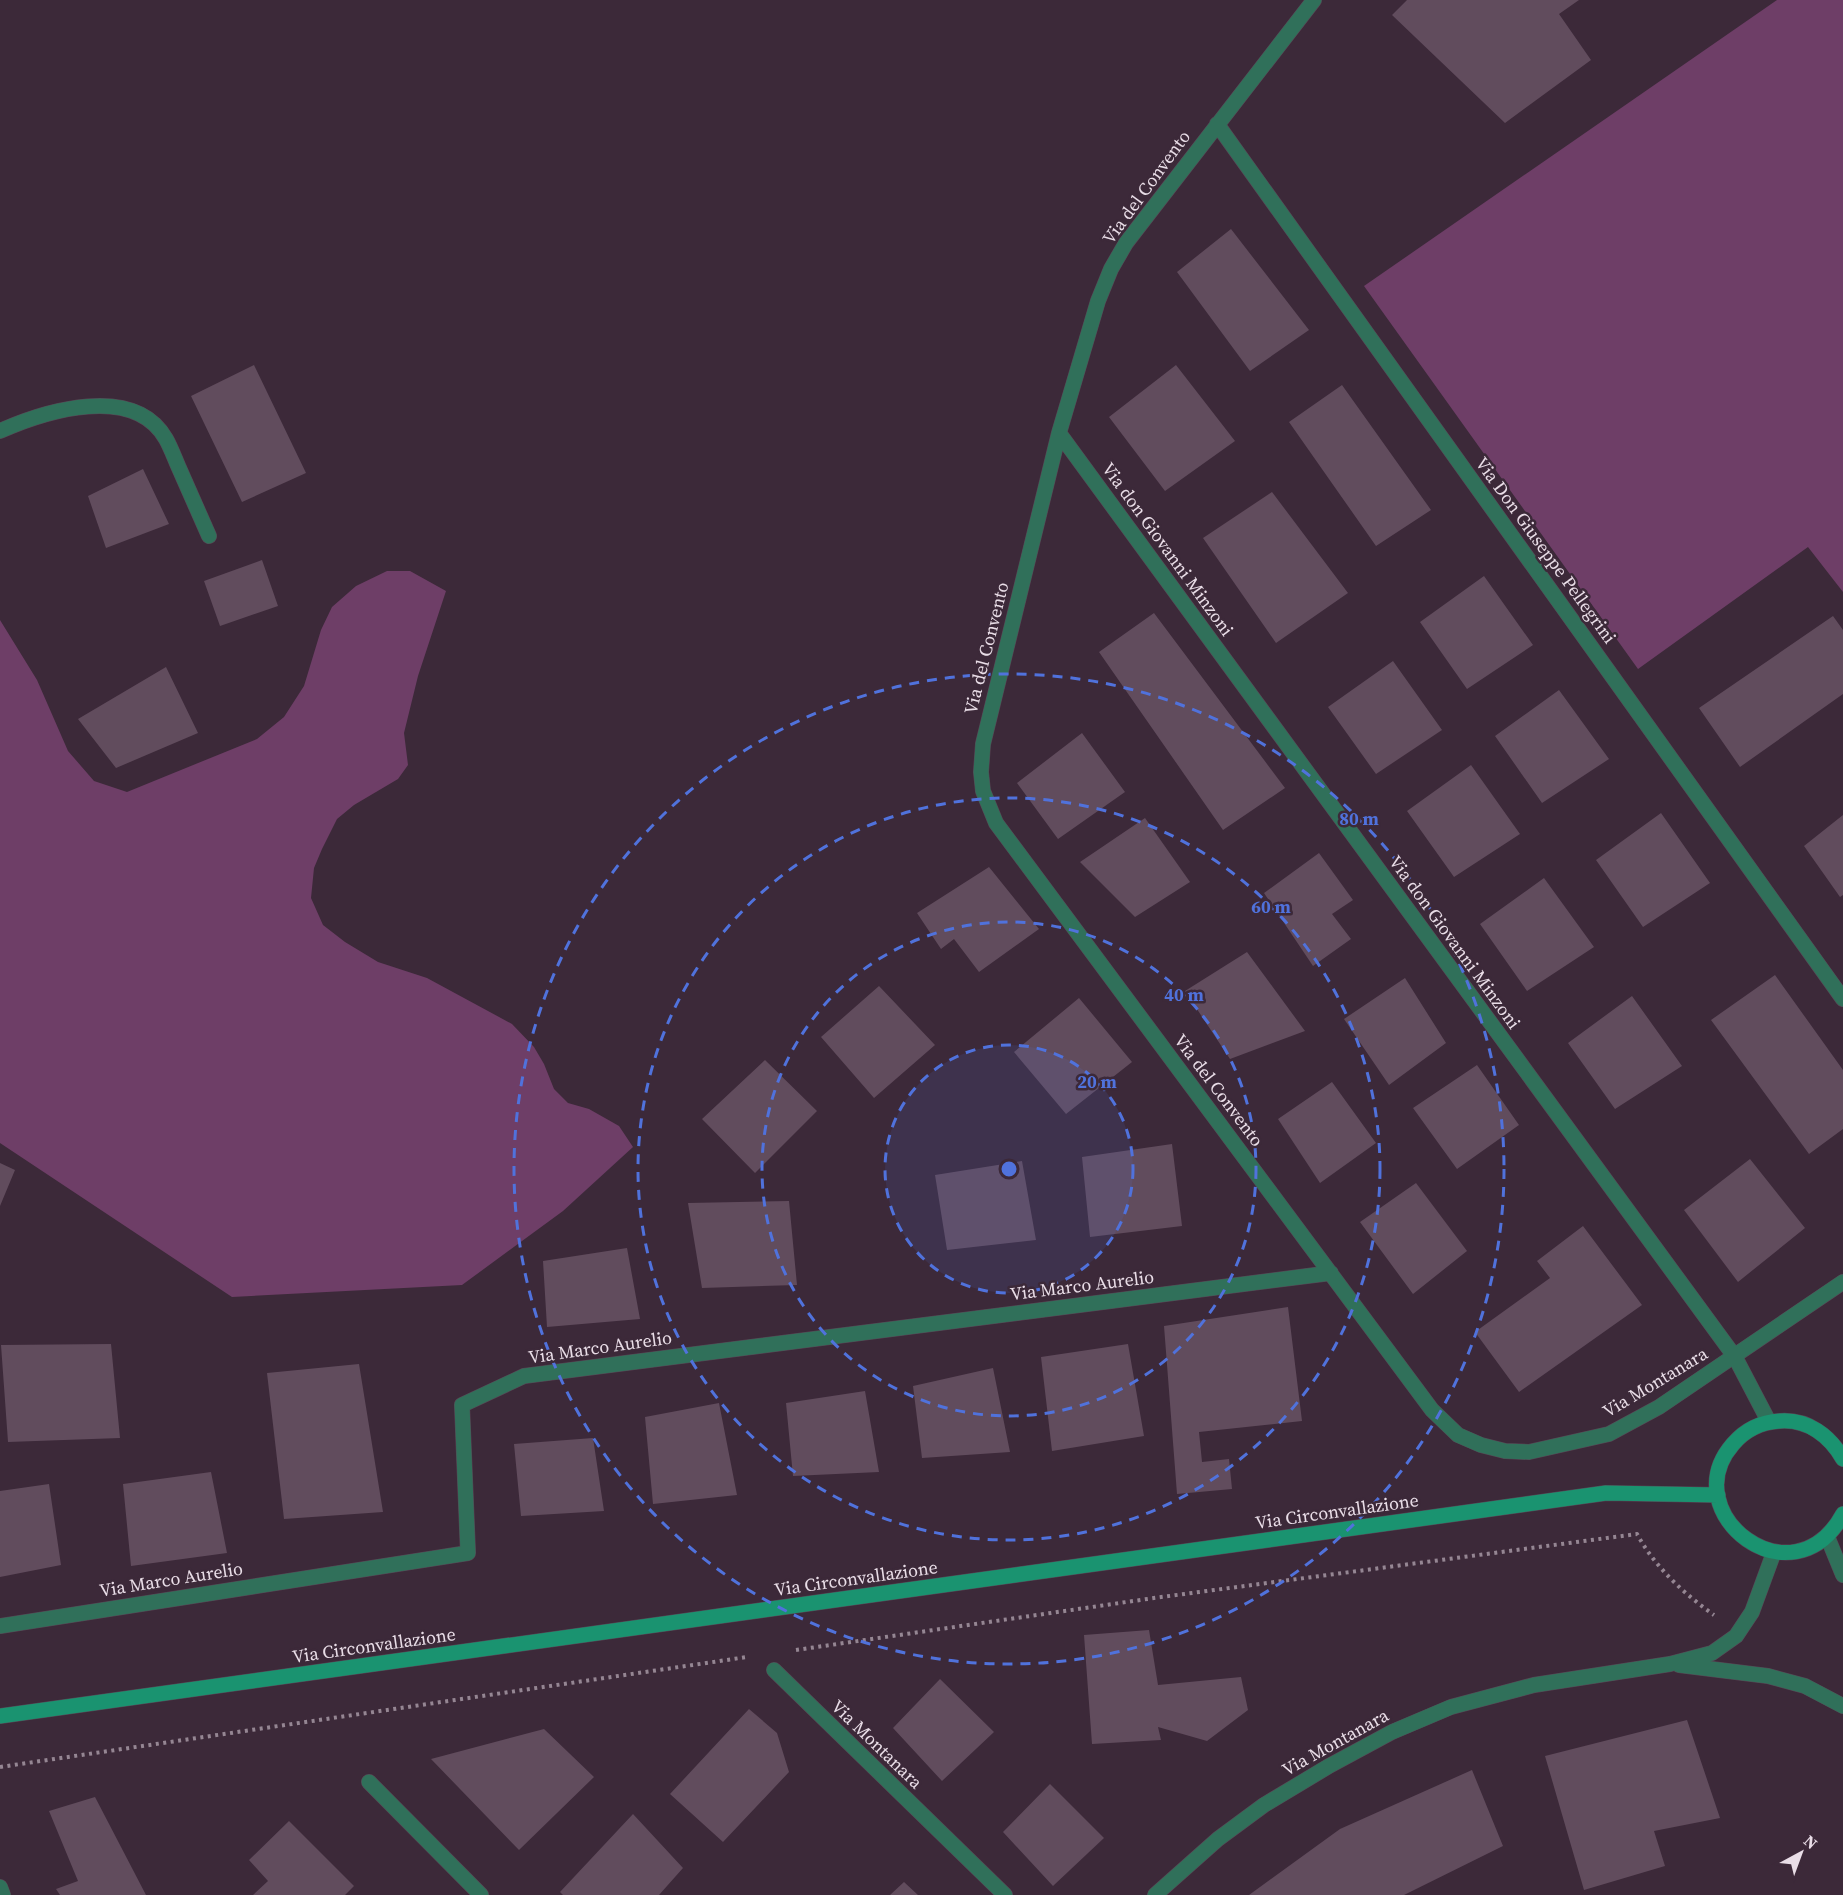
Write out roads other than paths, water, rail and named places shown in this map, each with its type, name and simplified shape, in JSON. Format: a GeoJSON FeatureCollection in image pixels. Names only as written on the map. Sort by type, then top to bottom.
{"type":"FeatureCollection","features":[{"type":"Feature","properties":{"kind":"main road"},"geometry":{"type":"LineString","coordinates":[[1841,1448],[1806,1425],[1784,1420],[1769,1422],[1753,1428],[1729,1449],[1721,1464],[1718,1495],[1727,1519],[1743,1539],[1774,1552],[1802,1550],[1827,1536],[1843,1514]]}},
{"type":"Feature","properties":{"kind":"main road","name":"Via Circonvallazione"},"geometry":{"type":"LineString","coordinates":[[0,1716],[1606,1493],[1718,1495]]}},
{"type":"Feature","properties":{"kind":"street","name":"Via del Convento"},"geometry":{"type":"LineString","coordinates":[[1314,0],[1125,243],[1111,269],[1098,301],[1059,433],[983,744],[981,772],[983,791],[996,823],[1331,1273]]}},
{"type":"Feature","properties":{"kind":"street","name":"Via Don Giuseppe Pellegrini"},"geometry":{"type":"LineString","coordinates":[[1217,124],[1843,999]]}},
{"type":"Feature","properties":{"kind":"street"},"geometry":{"type":"LineString","coordinates":[[0,431],[47,413],[81,406],[121,408],[146,417],[165,437],[209,536]]}},
{"type":"Feature","properties":{"kind":"street","name":"Via don Giovanni Minzoni"},"geometry":{"type":"LineString","coordinates":[[1059,433],[1735,1357],[1769,1422]]}},
{"type":"Feature","properties":{"kind":"street","name":"Via Montanara"},"geometry":{"type":"LineString","coordinates":[[1331,1273],[1432,1410],[1458,1435],[1481,1445],[1505,1451],[1530,1452],[1609,1434],[1651,1412],[1843,1282]]}},
{"type":"Feature","properties":{"kind":"street","name":"Via Marco Aurelio"},"geometry":{"type":"LineString","coordinates":[[0,1626],[468,1554],[462,1405],[524,1376],[1331,1273]]}},
{"type":"Feature","properties":{"kind":"street"},"geometry":{"type":"LineString","coordinates":[[1827,1536],[1843,1575]]}},
{"type":"Feature","properties":{"kind":"street","name":"Via Montanara"},"geometry":{"type":"LineString","coordinates":[[1155,1895],[1218,1839],[1263,1805],[1392,1732],[1451,1707],[1534,1685],[1670,1664],[1712,1653],[1736,1636],[1752,1612],[1774,1552]]}},
{"type":"Feature","properties":{"kind":"street","name":"Via Montanara"},"geometry":{"type":"LineString","coordinates":[[1670,1664],[1768,1676],[1805,1686],[1843,1706]]}},
{"type":"Feature","properties":{"kind":"street","name":"Via Montanara"},"geometry":{"type":"LineString","coordinates":[[774,1670],[1005,1895]]}},
{"type":"Feature","properties":{"kind":"street"},"geometry":{"type":"LineString","coordinates":[[369,1782],[481,1895]]}},
{"type":"Feature","properties":{"kind":"street"},"geometry":{"type":"LineString","coordinates":[[0,1887],[3,1895]]}}]}
